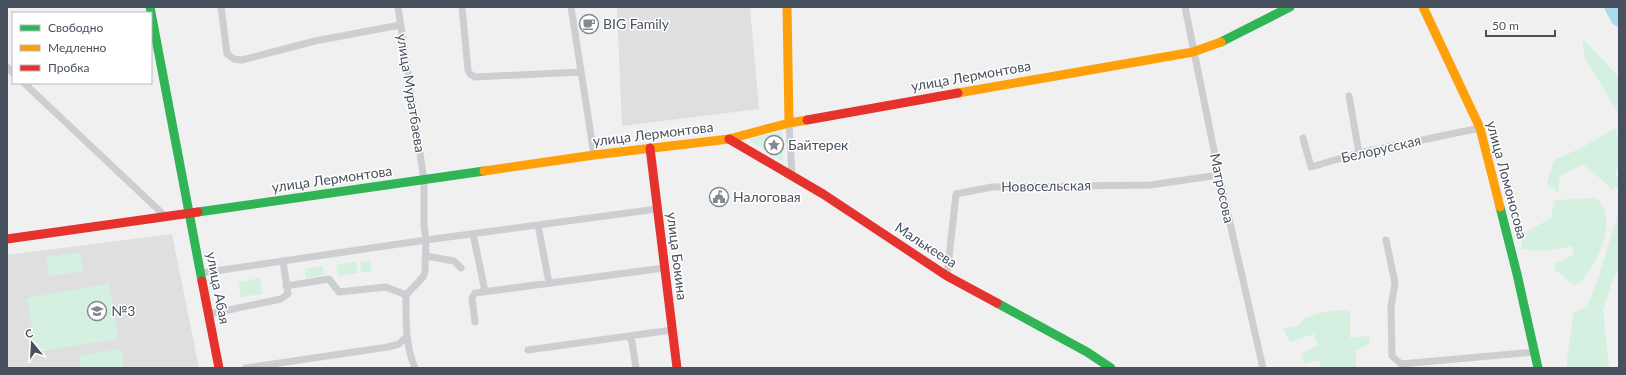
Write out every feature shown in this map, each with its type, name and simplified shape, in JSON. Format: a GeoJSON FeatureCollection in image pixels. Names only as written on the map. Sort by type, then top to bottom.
{"type":"FeatureCollection","features":[{"type":"Feature","properties":{"kind":"main road"},"geometry":{"type":"LineString","coordinates":[[787,7],[789,123]]}},
{"type":"Feature","properties":{"kind":"main road","name":"улица Лермонтова"},"geometry":{"type":"LineString","coordinates":[[7,239],[594,155],[730,139],[789,123],[1194,52],[1225,41],[1290,7]]}},
{"type":"Feature","properties":{"kind":"main road","name":"улица Ломоносова"},"geometry":{"type":"LineString","coordinates":[[1423,7],[1480,128],[1517,274],[1538,368]]}},
{"type":"Feature","properties":{"kind":"main road","name":"улица Абая"},"geometry":{"type":"LineString","coordinates":[[152,18],[219,368]]}},
{"type":"Feature","properties":{"kind":"main road","name":"Малькеева"},"geometry":{"type":"LineString","coordinates":[[730,139],[823,194],[947,276],[1087,352],[1111,368]]}},
{"type":"Feature","properties":{"kind":"main road","name":"улица Бокина"},"geometry":{"type":"LineString","coordinates":[[650,148],[677,368]]}},
{"type":"Feature","properties":{"kind":"street"},"geometry":{"type":"LineString","coordinates":[[221,7],[227,54],[234,59],[242,60],[315,41],[400,25]]}},
{"type":"Feature","properties":{"kind":"street","name":"улица Муратбаева"},"geometry":{"type":"LineString","coordinates":[[398,7],[424,180],[424,225],[426,240],[425,272],[423,277],[406,295]]}},
{"type":"Feature","properties":{"kind":"street"},"geometry":{"type":"LineString","coordinates":[[462,7],[468,70],[470,74],[475,77],[581,72]]}},
{"type":"Feature","properties":{"kind":"street"},"geometry":{"type":"LineString","coordinates":[[571,7],[594,155]]}},
{"type":"Feature","properties":{"kind":"street","name":"Матросова"},"geometry":{"type":"LineString","coordinates":[[1184,7],[1219,175],[1263,368]]}},
{"type":"Feature","properties":{"kind":"street"},"geometry":{"type":"LineString","coordinates":[[25,84],[165,216]]}},
{"type":"Feature","properties":{"kind":"street"},"geometry":{"type":"LineString","coordinates":[[1349,96],[1359,153]]}},
{"type":"Feature","properties":{"kind":"street"},"geometry":{"type":"LineString","coordinates":[[789,123],[792,175]]}},
{"type":"Feature","properties":{"kind":"street","name":"Белорусская"},"geometry":{"type":"LineString","coordinates":[[1303,138],[1311,167],[1359,153],[1480,128]]}},
{"type":"Feature","properties":{"kind":"street","name":"Новосельская"},"geometry":{"type":"LineString","coordinates":[[947,276],[956,194],[992,187],[1150,185],[1219,175]]}},
{"type":"Feature","properties":{"kind":"street"},"geometry":{"type":"LineString","coordinates":[[201,273],[426,240],[657,209]]}},
{"type":"Feature","properties":{"kind":"street"},"geometry":{"type":"LineString","coordinates":[[538,225],[549,283]]}},
{"type":"Feature","properties":{"kind":"street"},"geometry":{"type":"LineString","coordinates":[[473,234],[485,291]]}},
{"type":"Feature","properties":{"kind":"street"},"geometry":{"type":"LineString","coordinates":[[1386,240],[1394,283],[1391,307],[1392,356],[1400,364],[1535,352]]}},
{"type":"Feature","properties":{"kind":"street"},"geometry":{"type":"LineString","coordinates":[[426,256],[454,261],[461,268]]}},
{"type":"Feature","properties":{"kind":"street"},"geometry":{"type":"LineString","coordinates":[[208,314],[281,300],[288,294],[283,261]]}},
{"type":"Feature","properties":{"kind":"street"},"geometry":{"type":"LineString","coordinates":[[475,322],[472,296],[475,293],[664,268]]}},
{"type":"Feature","properties":{"kind":"street"},"geometry":{"type":"LineString","coordinates":[[286,286],[329,279],[339,292],[386,287],[406,295],[406,337],[411,359],[416,368]]}},
{"type":"Feature","properties":{"kind":"street"},"geometry":{"type":"LineString","coordinates":[[528,350],[672,330]]}},
{"type":"Feature","properties":{"kind":"street"},"geometry":{"type":"LineString","coordinates":[[629,336],[632,342],[636,368]]}},
{"type":"Feature","properties":{"kind":"street"},"geometry":{"type":"LineString","coordinates":[[246,368],[388,347],[399,344],[406,337]]}},
{"type":"Feature","properties":{"kind":"shaded area"},"geometry":{"type":"Polygon","coordinates":[[[617,7],[750,7],[759,109],[622,126],[617,7]]]}},
{"type":"Feature","properties":{"kind":"shaded area","name":"№3"},"geometry":{"type":"Polygon","coordinates":[[[172,234],[199,368],[7,368],[7,255],[172,234]]]}},
{"type":"Feature","properties":{"kind":"green space"},"geometry":{"type":"Polygon","coordinates":[[[1582,38],[1619,77],[1619,114],[1585,58],[1582,38]]]}},
{"type":"Feature","properties":{"kind":"green space"},"geometry":{"type":"Polygon","coordinates":[[[1616,128],[1619,146],[1619,164],[1615,175],[1619,179],[1619,186],[1612,190],[1583,164],[1560,176],[1558,193],[1547,183],[1554,160],[1581,148],[1616,128]]]}},
{"type":"Feature","properties":{"kind":"green space"},"geometry":{"type":"Polygon","coordinates":[[[782,131],[783,162],[748,139],[782,131]]]}},
{"type":"Feature","properties":{"kind":"green space"},"geometry":{"type":"Polygon","coordinates":[[[1597,198],[1604,207],[1606,231],[1599,252],[1589,272],[1575,286],[1554,269],[1555,263],[1574,255],[1572,246],[1546,250],[1521,249],[1523,234],[1551,218],[1555,200],[1597,198]]]}},
{"type":"Feature","properties":{"kind":"green space"},"geometry":{"type":"Polygon","coordinates":[[[1619,210],[1619,268],[1612,282],[1603,310],[1609,368],[1566,368],[1573,313],[1587,306],[1598,279],[1619,210]]]}},
{"type":"Feature","properties":{"kind":"green space"},"geometry":{"type":"Polygon","coordinates":[[[80,253],[83,271],[49,276],[46,257],[80,253]]]}},
{"type":"Feature","properties":{"kind":"green space"},"geometry":{"type":"Polygon","coordinates":[[[370,260],[372,271],[361,273],[360,262],[370,260]]]}},
{"type":"Feature","properties":{"kind":"green space"},"geometry":{"type":"Polygon","coordinates":[[[356,262],[358,273],[338,276],[336,265],[356,262]]]}},
{"type":"Feature","properties":{"kind":"green space"},"geometry":{"type":"Polygon","coordinates":[[[323,266],[324,275],[306,278],[305,269],[323,266]]]}},
{"type":"Feature","properties":{"kind":"green space"},"geometry":{"type":"Polygon","coordinates":[[[260,278],[262,294],[241,297],[238,282],[260,278]]]}},
{"type":"Feature","properties":{"kind":"green space"},"geometry":{"type":"Polygon","coordinates":[[[109,284],[118,339],[36,352],[27,298],[109,284]]]}},
{"type":"Feature","properties":{"kind":"green space"},"geometry":{"type":"Polygon","coordinates":[[[1350,310],[1350,338],[1369,336],[1370,343],[1356,351],[1356,368],[1318,368],[1321,367],[1319,360],[1304,364],[1301,354],[1318,345],[1314,334],[1290,342],[1283,329],[1298,326],[1304,318],[1328,311],[1350,310]]]}},
{"type":"Feature","properties":{"kind":"green space"},"geometry":{"type":"Polygon","coordinates":[[[121,349],[124,368],[81,368],[79,356],[121,349]]]}},
{"type":"Feature","properties":{"kind":"waterway"},"geometry":{"type":"LineString","coordinates":[[1613,7],[1619,18]]}},
{"type":"Feature","properties":{"kind":"traffic: fast"},"geometry":{"type":"LineString","coordinates":[[150,7],[151,12]]}},
{"type":"Feature","properties":{"kind":"traffic: fast"},"geometry":{"type":"LineString","coordinates":[[1221,42],[1290,7]]}},
{"type":"Feature","properties":{"kind":"traffic: fast"},"geometry":{"type":"LineString","coordinates":[[152,18],[202,281]]}},
{"type":"Feature","properties":{"kind":"traffic: fast"},"geometry":{"type":"LineString","coordinates":[[198,212],[484,171]]}},
{"type":"Feature","properties":{"kind":"traffic: fast"},"geometry":{"type":"LineString","coordinates":[[1500,207],[1538,368]]}},
{"type":"Feature","properties":{"kind":"traffic: fast"},"geometry":{"type":"LineString","coordinates":[[997,303],[1087,352],[1111,368]]}},
{"type":"Feature","properties":{"kind":"traffic: slow"},"geometry":{"type":"LineString","coordinates":[[787,7],[789,123]]}},
{"type":"Feature","properties":{"kind":"traffic: slow"},"geometry":{"type":"LineString","coordinates":[[1423,7],[1480,128],[1500,207]]}},
{"type":"Feature","properties":{"kind":"traffic: slow"},"geometry":{"type":"LineString","coordinates":[[958,93],[1193,52],[1221,42]]}},
{"type":"Feature","properties":{"kind":"traffic: slow"},"geometry":{"type":"LineString","coordinates":[[484,171],[594,155],[729,139],[789,123],[807,120]]}},
{"type":"Feature","properties":{"kind":"traffic: jam"},"geometry":{"type":"LineString","coordinates":[[807,120],[958,93]]}},
{"type":"Feature","properties":{"kind":"traffic: jam"},"geometry":{"type":"LineString","coordinates":[[729,139],[823,194],[947,276],[997,303]]}},
{"type":"Feature","properties":{"kind":"traffic: jam"},"geometry":{"type":"LineString","coordinates":[[650,148],[677,368]]}},
{"type":"Feature","properties":{"kind":"traffic: jam"},"geometry":{"type":"LineString","coordinates":[[7,239],[198,212]]}},
{"type":"Feature","properties":{"kind":"traffic: jam"},"geometry":{"type":"LineString","coordinates":[[202,281],[219,368]]}},
{"type":"Feature","properties":{"kind":"place","name":"BIG Family"},"geometry":{"type":"Point","coordinates":[589,24]}},
{"type":"Feature","properties":{"kind":"place","name":"Байтерек"},"geometry":{"type":"Point","coordinates":[774,145]}},
{"type":"Feature","properties":{"kind":"place","name":"Налоговая"},"geometry":{"type":"Point","coordinates":[719,197]}},
{"type":"Feature","properties":{"kind":"place","name":"№3"},"geometry":{"type":"Point","coordinates":[97,311]}}]}
